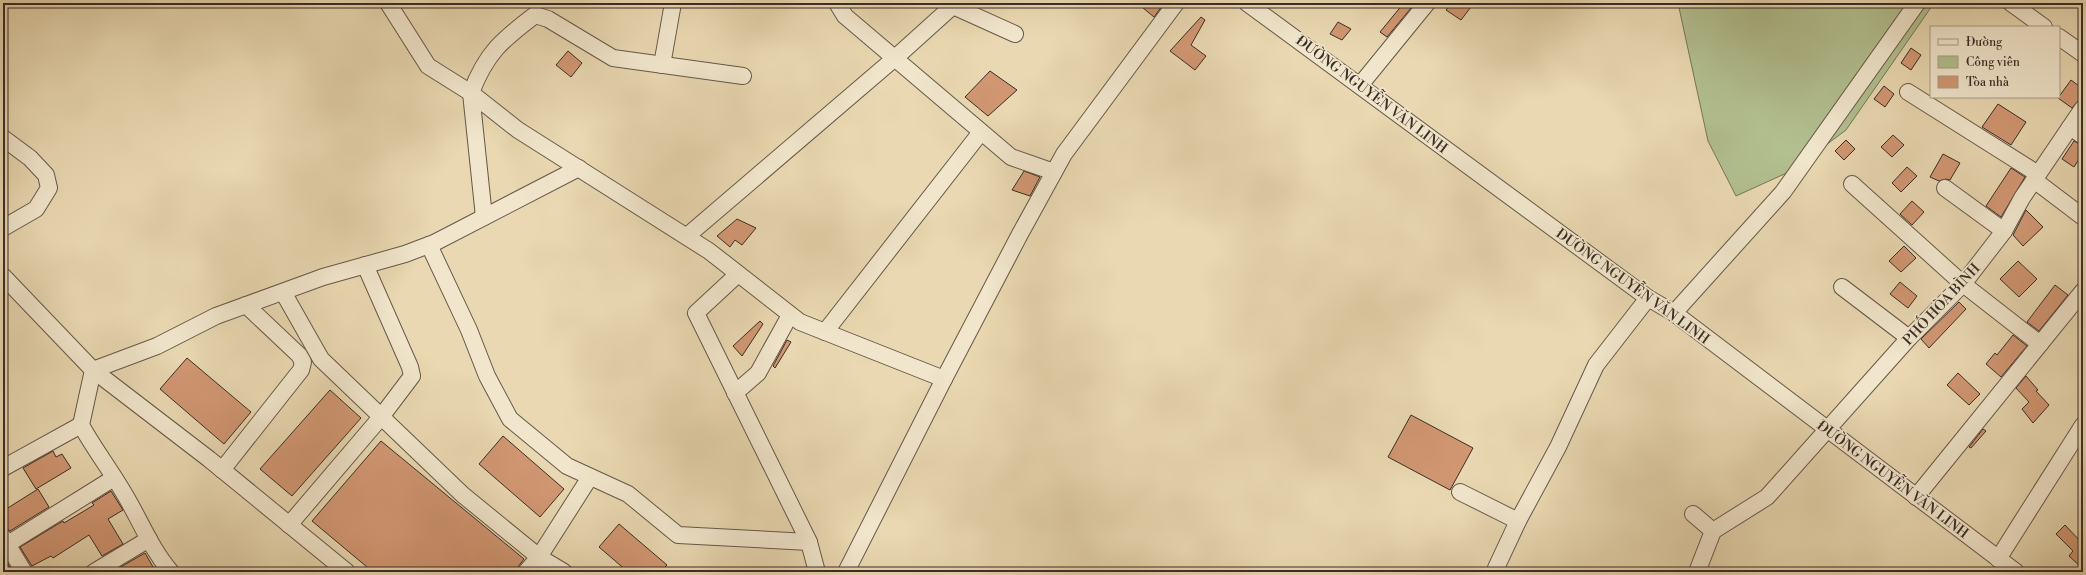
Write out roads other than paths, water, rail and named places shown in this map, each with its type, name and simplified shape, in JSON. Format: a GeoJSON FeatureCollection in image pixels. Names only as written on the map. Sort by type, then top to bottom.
{"type":"FeatureCollection","features":[{"type":"Feature","properties":{"kind":"street"},"geometry":{"type":"LineString","coordinates":[[388,3],[428,66],[471,93],[518,130],[709,250],[800,322],[944,379]]}},
{"type":"Feature","properties":{"kind":"street"},"geometry":{"type":"LineString","coordinates":[[662,65],[673,3]]}},
{"type":"Feature","properties":{"kind":"street"},"geometry":{"type":"LineString","coordinates":[[838,3],[845,16],[1011,156],[1054,172]]}},
{"type":"Feature","properties":{"kind":"street"},"geometry":{"type":"LineString","coordinates":[[846,572],[944,379],[1064,154],[1176,3]]}},
{"type":"Feature","properties":{"kind":"street","name":"ĐƯỜNG NGUYỄN VĂN LINH"},"geometry":{"type":"LineString","coordinates":[[1248,3],[1360,84],[1461,161],[1648,298],[1674,313],[2016,572]]}},
{"type":"Feature","properties":{"kind":"street"},"geometry":{"type":"LineString","coordinates":[[1360,84],[1427,3]]}},
{"type":"Feature","properties":{"kind":"street"},"geometry":{"type":"LineString","coordinates":[[1674,313],[1783,192],[1916,3]]}},
{"type":"Feature","properties":{"kind":"street"},"geometry":{"type":"LineString","coordinates":[[2010,3],[2043,26]]}},
{"type":"Feature","properties":{"kind":"street"},"geometry":{"type":"LineString","coordinates":[[687,236],[895,58],[954,4],[1015,34]]}},
{"type":"Feature","properties":{"kind":"street"},"geometry":{"type":"LineString","coordinates":[[484,217],[471,93],[479,71],[502,40],[535,15],[548,19],[613,58],[743,76]]}},
{"type":"Feature","properties":{"kind":"street"},"geometry":{"type":"LineString","coordinates":[[2060,39],[2083,54]]}},
{"type":"Feature","properties":{"kind":"street"},"geometry":{"type":"LineString","coordinates":[[1908,92],[2036,177],[2083,217]]}},
{"type":"Feature","properties":{"kind":"street","name":"PHỐ HÒA BÌNH"},"geometry":{"type":"LineString","coordinates":[[1713,530],[1767,497],[1909,338],[1963,284],[2004,231],[2036,177],[2077,132],[2083,108]]}},
{"type":"Feature","properties":{"kind":"street"},"geometry":{"type":"LineString","coordinates":[[825,332],[981,132]]}},
{"type":"Feature","properties":{"kind":"street"},"geometry":{"type":"LineString","coordinates":[[3,138],[30,158],[46,176],[49,188],[36,210],[3,228]]}},
{"type":"Feature","properties":{"kind":"street"},"geometry":{"type":"LineString","coordinates":[[93,370],[156,346],[216,316],[283,292],[365,265],[405,254],[429,245],[579,168]]}},
{"type":"Feature","properties":{"kind":"street"},"geometry":{"type":"LineString","coordinates":[[1852,184],[1963,284],[2040,344]]}},
{"type":"Feature","properties":{"kind":"street"},"geometry":{"type":"LineString","coordinates":[[1945,188],[2004,231]]}},
{"type":"Feature","properties":{"kind":"street"},"geometry":{"type":"LineString","coordinates":[[429,245],[469,330],[487,376],[510,419],[567,466],[628,494],[678,535],[809,542]]}},
{"type":"Feature","properties":{"kind":"street"},"geometry":{"type":"LineString","coordinates":[[289,525],[381,417],[412,376],[410,367],[365,265]]}},
{"type":"Feature","properties":{"kind":"street"},"geometry":{"type":"LineString","coordinates":[[738,274],[696,313],[809,542],[818,572]]}},
{"type":"Feature","properties":{"kind":"street"},"geometry":{"type":"LineString","coordinates":[[3,276],[93,370],[222,470],[347,572]]}},
{"type":"Feature","properties":{"kind":"street"},"geometry":{"type":"LineString","coordinates":[[1842,287],[1909,338]]}},
{"type":"Feature","properties":{"kind":"street"},"geometry":{"type":"LineString","coordinates":[[1916,497],[2083,291]]}},
{"type":"Feature","properties":{"kind":"street"},"geometry":{"type":"LineString","coordinates":[[283,292],[321,359],[462,496],[539,557],[564,572]]}},
{"type":"Feature","properties":{"kind":"street"},"geometry":{"type":"LineString","coordinates":[[1499,571],[1518,521],[1558,446],[1596,365],[1648,298]]}},
{"type":"Feature","properties":{"kind":"street"},"geometry":{"type":"LineString","coordinates":[[222,470],[301,370],[303,362],[299,355],[246,305]]}},
{"type":"Feature","properties":{"kind":"street"},"geometry":{"type":"LineString","coordinates":[[735,393],[758,373],[790,315]]}},
{"type":"Feature","properties":{"kind":"street"},"geometry":{"type":"LineString","coordinates":[[93,370],[80,425],[114,478],[161,561],[171,572]]}},
{"type":"Feature","properties":{"kind":"street"},"geometry":{"type":"LineString","coordinates":[[1998,558],[2083,424]]}},
{"type":"Feature","properties":{"kind":"street"},"geometry":{"type":"LineString","coordinates":[[3,468],[80,425]]}},
{"type":"Feature","properties":{"kind":"street"},"geometry":{"type":"LineString","coordinates":[[526,572],[539,557],[590,477]]}},
{"type":"Feature","properties":{"kind":"street"},"geometry":{"type":"LineString","coordinates":[[24,572],[4,543],[114,478]]}},
{"type":"Feature","properties":{"kind":"street"},"geometry":{"type":"LineString","coordinates":[[1460,492],[1518,521]]}},
{"type":"Feature","properties":{"kind":"street"},"geometry":{"type":"LineString","coordinates":[[1693,514],[1713,530],[1698,572]]}},
{"type":"Feature","properties":{"kind":"street"},"geometry":{"type":"LineString","coordinates":[[94,572],[149,539]]}}]}
